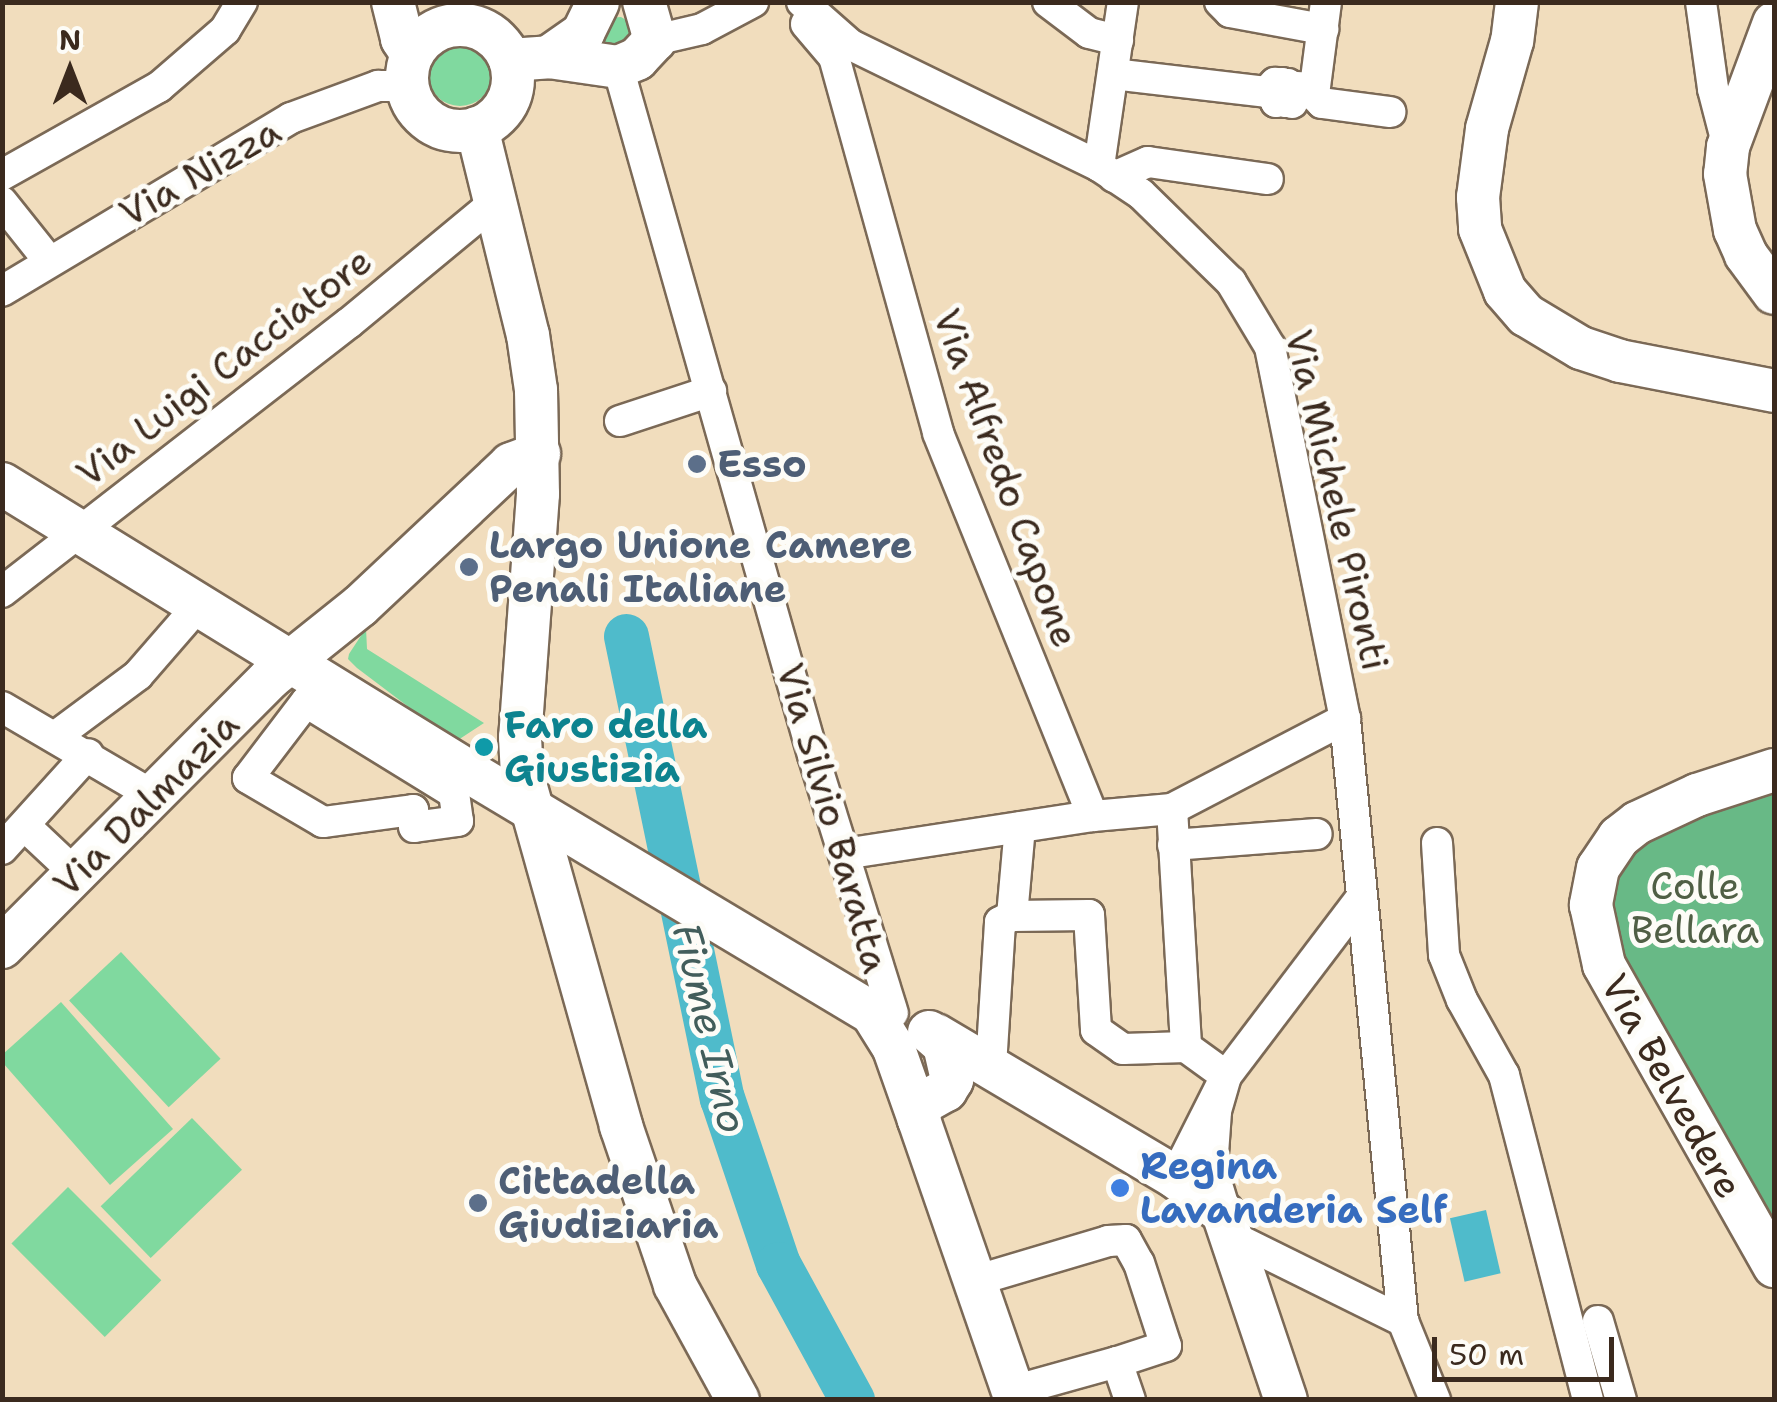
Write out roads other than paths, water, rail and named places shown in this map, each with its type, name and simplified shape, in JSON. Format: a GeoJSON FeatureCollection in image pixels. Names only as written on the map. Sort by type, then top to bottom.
{"type":"FeatureCollection","features":[{"type":"Feature","properties":{"kind":"main road"},"geometry":{"type":"LineString","coordinates":[[392,2],[410,73],[428,120],[443,128],[478,128],[504,108],[511,93],[566,62],[596,9]]}},
{"type":"Feature","properties":{"kind":"main road"},"geometry":{"type":"LineString","coordinates":[[1517,2],[1487,129],[1478,197],[1480,229],[1506,291],[1526,316],[1581,348],[1620,361],[1774,391]]}},
{"type":"Feature","properties":{"kind":"main road"},"geometry":{"type":"LineString","coordinates":[[410,73],[433,32],[463,25],[566,62],[637,59],[650,21]]}},
{"type":"Feature","properties":{"kind":"main road"},"geometry":{"type":"LineString","coordinates":[[1774,23],[1728,147],[1725,174],[1735,230],[1763,281],[1774,292]]}},
{"type":"Feature","properties":{"kind":"main road"},"geometry":{"type":"LineString","coordinates":[[478,128],[528,335],[539,454],[520,737],[522,773],[621,1126],[675,1285],[738,1400]]}},
{"type":"Feature","properties":{"kind":"main road","name":"Via Dalmazia"},"geometry":{"type":"LineString","coordinates":[[2,947],[279,669],[360,606],[511,464],[539,454]]}},
{"type":"Feature","properties":{"kind":"main road"},"geometry":{"type":"LineString","coordinates":[[2,484],[198,606],[279,669],[471,774],[877,1011]]}},
{"type":"Feature","properties":{"kind":"main road"},"geometry":{"type":"LineString","coordinates":[[471,774],[486,778],[509,770],[520,737]]}},
{"type":"Feature","properties":{"kind":"main road","name":"Via Belvedere"},"geometry":{"type":"LineString","coordinates":[[1774,770],[1697,795],[1637,823],[1620,837],[1598,868],[1591,905],[1604,965],[1774,1266]]}},
{"type":"Feature","properties":{"kind":"main road"},"geometry":{"type":"LineString","coordinates":[[552,885],[554,858],[564,844],[611,856]]}},
{"type":"Feature","properties":{"kind":"main road","name":"Via Silvio Baratta"},"geometry":{"type":"LineString","coordinates":[[877,1011],[936,1035],[991,1066],[1175,1177],[1223,1213],[1286,1400]]}},
{"type":"Feature","properties":{"kind":"main road","name":"Via Silvio Baratta"},"geometry":{"type":"LineString","coordinates":[[877,1011],[1014,1395]]}},
{"type":"Feature","properties":{"kind":"main road"},"geometry":{"type":"LineString","coordinates":[[919,1120],[921,1104],[946,1090],[952,1080],[944,1045],[936,1035]]}},
{"type":"Feature","properties":{"kind":"street"},"geometry":{"type":"LineString","coordinates":[[650,21],[702,29],[753,2]]}},
{"type":"Feature","properties":{"kind":"street","name":"Via Alfredo Capone"},"geometry":{"type":"LineString","coordinates":[[788,2],[834,57],[938,433],[1092,816]]}},
{"type":"Feature","properties":{"kind":"street","name":"Via Michele Pironti"},"geometry":{"type":"LineString","coordinates":[[802,2],[852,45],[1107,171],[1162,213],[1231,282],[1270,347],[1345,719],[1402,1321],[1435,1400]]}},
{"type":"Feature","properties":{"kind":"street"},"geometry":{"type":"LineString","coordinates":[[1048,2],[1089,32],[1118,40]]}},
{"type":"Feature","properties":{"kind":"street"},"geometry":{"type":"LineString","coordinates":[[1123,2],[1112,74],[1107,171],[1148,162],[1268,179]]}},
{"type":"Feature","properties":{"kind":"street"},"geometry":{"type":"LineString","coordinates":[[1220,2],[1230,12],[1324,16],[1314,95],[1322,103],[1390,112]]}},
{"type":"Feature","properties":{"kind":"street"},"geometry":{"type":"LineString","coordinates":[[1700,2],[1713,89],[1728,147]]}},
{"type":"Feature","properties":{"kind":"street"},"geometry":{"type":"LineString","coordinates":[[2,175],[159,87],[200,54],[234,6]]}},
{"type":"Feature","properties":{"kind":"street","name":"Via Silvio Baratta"},"geometry":{"type":"LineString","coordinates":[[566,62],[711,392],[844,854],[877,1011]]}},
{"type":"Feature","properties":{"kind":"street","name":"Via Nizza"},"geometry":{"type":"LineString","coordinates":[[2,291],[292,118],[410,73]]}},
{"type":"Feature","properties":{"kind":"street"},"geometry":{"type":"LineString","coordinates":[[1112,74],[1266,92],[1274,83],[1278,102],[1283,83],[1286,102],[1290,84],[1294,103],[1297,86],[1314,88]]}},
{"type":"Feature","properties":{"kind":"street"},"geometry":{"type":"LineString","coordinates":[[2,202],[49,262]]}},
{"type":"Feature","properties":{"kind":"street","name":"Via Luigi Cacciatore"},"geometry":{"type":"LineString","coordinates":[[2,592],[349,323],[494,203]]}},
{"type":"Feature","properties":{"kind":"street"},"geometry":{"type":"LineString","coordinates":[[620,421],[711,392]]}},
{"type":"Feature","properties":{"kind":"street"},"geometry":{"type":"LineString","coordinates":[[56,736],[138,675],[198,606]]}},
{"type":"Feature","properties":{"kind":"street"},"geometry":{"type":"LineString","coordinates":[[279,669],[306,702],[454,793],[458,821],[414,828],[413,810],[323,822],[248,778],[306,702]]}},
{"type":"Feature","properties":{"kind":"street"},"geometry":{"type":"LineString","coordinates":[[2,707],[154,796]]}},
{"type":"Feature","properties":{"kind":"street"},"geometry":{"type":"LineString","coordinates":[[844,854],[1092,816],[1172,809],[1345,719]]}},
{"type":"Feature","properties":{"kind":"street"},"geometry":{"type":"LineString","coordinates":[[2,849],[88,754]]}},
{"type":"Feature","properties":{"kind":"street"},"geometry":{"type":"LineString","coordinates":[[1172,809],[1186,1047]]}},
{"type":"Feature","properties":{"kind":"street"},"geometry":{"type":"LineString","coordinates":[[25,826],[77,875]]}},
{"type":"Feature","properties":{"kind":"street"},"geometry":{"type":"LineString","coordinates":[[1012,916],[1020,828]]}},
{"type":"Feature","properties":{"kind":"street"},"geometry":{"type":"LineString","coordinates":[[1173,845],[1317,834]]}},
{"type":"Feature","properties":{"kind":"street"},"geometry":{"type":"LineString","coordinates":[[1437,843],[1444,955],[1462,1000],[1504,1075],[1588,1400]]}},
{"type":"Feature","properties":{"kind":"street"},"geometry":{"type":"LineString","coordinates":[[1175,1177],[1226,1076],[1361,898]]}},
{"type":"Feature","properties":{"kind":"street"},"geometry":{"type":"LineString","coordinates":[[991,1066],[1000,922],[1012,916],[1089,916],[1096,1030],[1123,1049],[1186,1047],[1226,1076]]}},
{"type":"Feature","properties":{"kind":"street"},"geometry":{"type":"LineString","coordinates":[[1226,1076],[1216,1112],[1212,1168],[1233,1238],[1402,1321]]}},
{"type":"Feature","properties":{"kind":"street"},"geometry":{"type":"LineString","coordinates":[[974,1281],[1108,1241],[1126,1240],[1139,1262],[1166,1346],[1014,1395]]}},
{"type":"Feature","properties":{"kind":"street"},"geometry":{"type":"LineString","coordinates":[[1598,1321],[1621,1400]]}},
{"type":"Feature","properties":{"kind":"street"},"geometry":{"type":"LineString","coordinates":[[1117,1362],[1130,1400]]}},
{"type":"Feature","properties":{"kind":"water"},"geometry":{"type":"Polygon","coordinates":[[[1486,1210],[1501,1273],[1465,1282],[1450,1218],[1486,1210]]]}},
{"type":"Feature","properties":{"kind":"waterway","name":"Fiume Irno"},"geometry":{"type":"LineString","coordinates":[[626,636],[722,1098],[778,1264],[852,1400]]}},
{"type":"Feature","properties":{"kind":"place","name":"Esso"},"geometry":{"type":"Point","coordinates":[697,464]}},
{"type":"Feature","properties":{"kind":"place","name":"Largo Unione Camere Penali Italiane"},"geometry":{"type":"Point","coordinates":[469,567]}},
{"type":"Feature","properties":{"kind":"place","name":"Faro della Giustizia"},"geometry":{"type":"Point","coordinates":[484,747]}},
{"type":"Feature","properties":{"kind":"place","name":"Regina Lavanderia Self"},"geometry":{"type":"Point","coordinates":[1120,1188]}},
{"type":"Feature","properties":{"kind":"place","name":"Cittadella Giudiziaria"},"geometry":{"type":"Point","coordinates":[478,1203]}},
{"type":"Feature","properties":{"kind":"park label","name":"Colle Bellara"},"geometry":{"type":"Point","coordinates":[1695,908]}}]}
